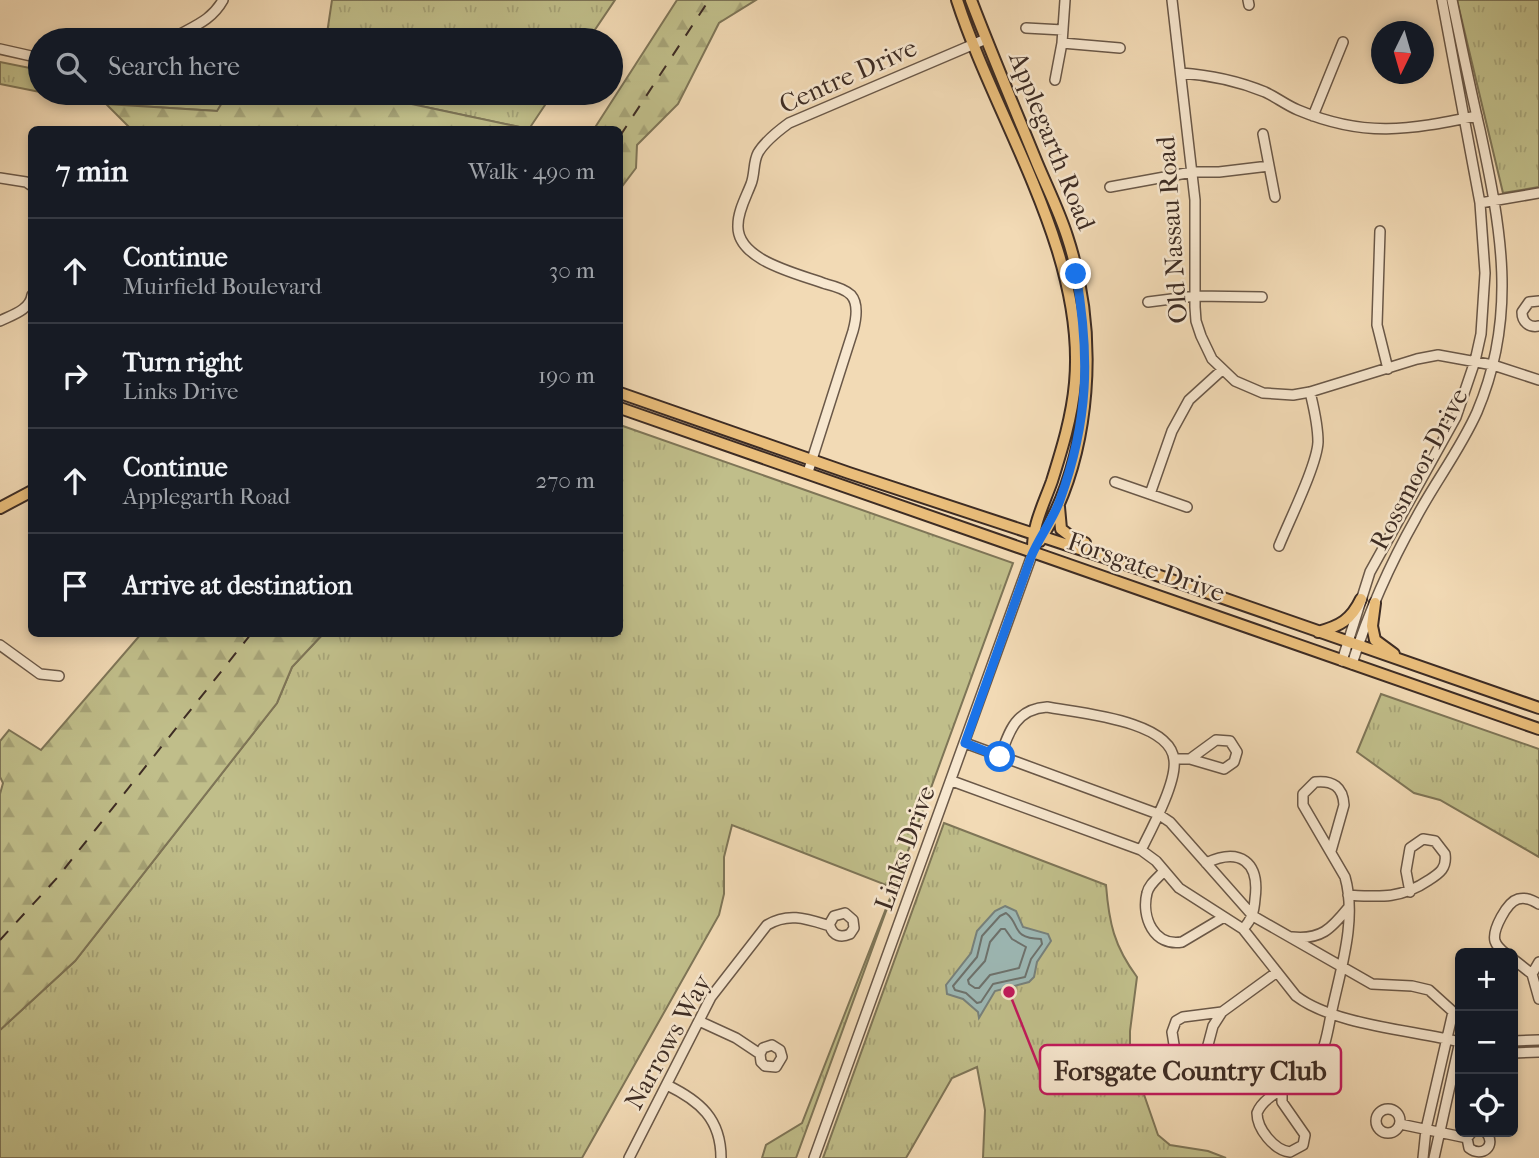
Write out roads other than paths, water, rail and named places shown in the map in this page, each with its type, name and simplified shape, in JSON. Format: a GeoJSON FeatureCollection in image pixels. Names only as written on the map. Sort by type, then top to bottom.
{"type":"FeatureCollection","features":[{"type":"Feature","properties":{"kind":"main road","name":"Applegarth Road"},"geometry":{"type":"LineString","coordinates":[[957,0],[971,44],[1051,226],[1074,325],[1075,382],[1065,440],[1033,552]]}},
{"type":"Feature","properties":{"kind":"main road","name":"Applegarth Road"},"geometry":{"type":"LineString","coordinates":[[971,0],[1068,236],[1085,324],[1081,426],[1060,502],[1037,535]]}},
{"type":"Feature","properties":{"kind":"main road","name":"Forsgate Drive"},"geometry":{"type":"LineString","coordinates":[[623,394],[1539,708]]}},
{"type":"Feature","properties":{"kind":"main road","name":"Forsgate Drive"},"geometry":{"type":"LineString","coordinates":[[623,409],[1539,729]]}},
{"type":"Feature","properties":{"kind":"main road"},"geometry":{"type":"LineString","coordinates":[[0,508],[28,493]]}},
{"type":"Feature","properties":{"kind":"main road"},"geometry":{"type":"LineString","coordinates":[[1060,502],[1059,523],[1066,535],[1105,550],[1131,566]]}},
{"type":"Feature","properties":{"kind":"main road"},"geometry":{"type":"LineString","coordinates":[[1318,632],[1342,625],[1354,614],[1361,600]]}},
{"type":"Feature","properties":{"kind":"main road"},"geometry":{"type":"LineString","coordinates":[[1375,603],[1372,626],[1375,640],[1415,666]]}},
{"type":"Feature","properties":{"kind":"street"},"geometry":{"type":"LineString","coordinates":[[193,28],[206,21],[223,0]]}},
{"type":"Feature","properties":{"kind":"street"},"geometry":{"type":"LineString","coordinates":[[1055,80],[1062,43],[1065,0]]}},
{"type":"Feature","properties":{"kind":"street","name":"Old Nassau Road"},"geometry":{"type":"LineString","coordinates":[[1172,0],[1195,200],[1196,321],[1206,348],[1222,370],[1235,381],[1263,393],[1293,395],[1438,355],[1493,365],[1539,380]]}},
{"type":"Feature","properties":{"kind":"street","name":"Rossmoor Drive"},"geometry":{"type":"LineString","coordinates":[[1347,662],[1370,572],[1457,417],[1475,361],[1485,293],[1480,203],[1442,0]]}},
{"type":"Feature","properties":{"kind":"street","name":"Rossmoor Drive"},"geometry":{"type":"LineString","coordinates":[[1353,644],[1407,535],[1471,423],[1493,365],[1498,343],[1502,293],[1501,242],[1495,201],[1452,0]]}},
{"type":"Feature","properties":{"kind":"street"},"geometry":{"type":"LineString","coordinates":[[1026,28],[1063,30]]}},
{"type":"Feature","properties":{"kind":"street","name":"Centre Drive"},"geometry":{"type":"LineString","coordinates":[[808,472],[853,331],[855,303],[850,294],[838,288],[766,261],[747,249],[738,225],[742,205],[754,178],[757,154],[775,132],[789,123],[986,39]]}},
{"type":"Feature","properties":{"kind":"street"},"geometry":{"type":"LineString","coordinates":[[1313,116],[1343,42]]}},
{"type":"Feature","properties":{"kind":"street"},"geometry":{"type":"LineString","coordinates":[[1062,43],[1120,48]]}},
{"type":"Feature","properties":{"kind":"street"},"geometry":{"type":"LineString","coordinates":[[0,49],[28,55]]}},
{"type":"Feature","properties":{"kind":"street"},"geometry":{"type":"LineString","coordinates":[[1181,74],[1210,75],[1265,92],[1313,116],[1374,130],[1406,130],[1477,116]]}},
{"type":"Feature","properties":{"kind":"street"},"geometry":{"type":"LineString","coordinates":[[1263,134],[1275,197]]}},
{"type":"Feature","properties":{"kind":"street"},"geometry":{"type":"LineString","coordinates":[[1110,187],[1192,172],[1269,166]]}},
{"type":"Feature","properties":{"kind":"street"},"geometry":{"type":"LineString","coordinates":[[0,178],[28,183]]}},
{"type":"Feature","properties":{"kind":"street"},"geometry":{"type":"LineString","coordinates":[[1480,203],[1539,193]]}},
{"type":"Feature","properties":{"kind":"street"},"geometry":{"type":"LineString","coordinates":[[1380,231],[1377,325],[1388,369]]}},
{"type":"Feature","properties":{"kind":"street"},"geometry":{"type":"LineString","coordinates":[[1148,302],[1195,296],[1262,297]]}},
{"type":"Feature","properties":{"kind":"street"},"geometry":{"type":"LineString","coordinates":[[1539,301],[1529,302],[1521,312],[1526,324],[1539,326]]}},
{"type":"Feature","properties":{"kind":"street"},"geometry":{"type":"LineString","coordinates":[[0,321],[28,305]]}},
{"type":"Feature","properties":{"kind":"street"},"geometry":{"type":"LineString","coordinates":[[1150,494],[1172,431],[1189,400],[1222,370]]}},
{"type":"Feature","properties":{"kind":"street"},"geometry":{"type":"LineString","coordinates":[[1279,546],[1318,445],[1317,418],[1310,392]]}},
{"type":"Feature","properties":{"kind":"street"},"geometry":{"type":"LineString","coordinates":[[1457,417],[1471,423]]}},
{"type":"Feature","properties":{"kind":"street"},"geometry":{"type":"LineString","coordinates":[[1115,482],[1186,507]]}},
{"type":"Feature","properties":{"kind":"street"},"geometry":{"type":"LineString","coordinates":[[1395,526],[1407,535]]}},
{"type":"Feature","properties":{"kind":"street","name":"Links Drive"},"geometry":{"type":"LineString","coordinates":[[814,1158],[1033,552]]}},
{"type":"Feature","properties":{"kind":"street"},"geometry":{"type":"LineString","coordinates":[[0,645],[40,674],[60,676]]}},
{"type":"Feature","properties":{"kind":"street"},"geometry":{"type":"LineString","coordinates":[[1000,757],[1015,721],[1029,710],[1047,707],[1121,721],[1160,737],[1171,750],[1174,759],[1172,776],[1141,850]]}},
{"type":"Feature","properties":{"kind":"street"},"geometry":{"type":"LineString","coordinates":[[1174,759],[1190,759],[1224,769],[1234,762],[1237,752],[1230,741],[1216,740],[1190,759]]}},
{"type":"Feature","properties":{"kind":"street"},"geometry":{"type":"LineString","coordinates":[[965,743],[1158,814],[1170,822],[1253,916],[1372,984],[1412,986],[1429,990],[1455,1013]]}},
{"type":"Feature","properties":{"kind":"street"},"geometry":{"type":"LineString","coordinates":[[951,781],[1141,850],[1156,861],[1179,888],[1243,929],[1296,996],[1307,1004],[1331,1014],[1455,1041]]}},
{"type":"Feature","properties":{"kind":"street"},"geometry":{"type":"LineString","coordinates":[[1282,1090],[1282,1102],[1305,1135],[1303,1144],[1290,1152],[1280,1150],[1260,1128],[1257,1113],[1263,1101],[1307,1073],[1322,1051],[1346,943],[1349,908],[1345,877],[1303,805],[1303,794],[1315,782],[1333,783],[1342,791],[1344,797],[1331,851]]}},
{"type":"Feature","properties":{"kind":"street"},"geometry":{"type":"LineString","coordinates":[[1348,895],[1379,897],[1410,892],[1441,872],[1444,867],[1445,853],[1434,841],[1423,839],[1410,848],[1406,871],[1410,892]]}},
{"type":"Feature","properties":{"kind":"street"},"geometry":{"type":"LineString","coordinates":[[1206,863],[1230,856],[1249,864],[1257,885],[1253,916],[1243,929]]}},
{"type":"Feature","properties":{"kind":"street"},"geometry":{"type":"LineString","coordinates":[[1164,871],[1151,884],[1146,900],[1150,927],[1161,939],[1182,942],[1224,917]]}},
{"type":"Feature","properties":{"kind":"street"},"geometry":{"type":"LineString","coordinates":[[1500,948],[1496,944],[1494,934],[1510,903],[1519,898],[1530,899],[1539,904]]}},
{"type":"Feature","properties":{"kind":"street"},"geometry":{"type":"LineString","coordinates":[[1286,936],[1312,937],[1326,932],[1349,908]]}},
{"type":"Feature","properties":{"kind":"street","name":"Narrows Way"},"geometry":{"type":"LineString","coordinates":[[629,1158],[712,997],[767,925],[778,919],[803,918],[830,926],[840,937],[850,934],[854,928],[853,920],[845,913],[834,916],[830,923]]}},
{"type":"Feature","properties":{"kind":"street"},"geometry":{"type":"LineString","coordinates":[[1532,974],[1539,962]]}},
{"type":"Feature","properties":{"kind":"street"},"geometry":{"type":"LineString","coordinates":[[1518,963],[1532,974],[1539,999]]}},
{"type":"Feature","properties":{"kind":"street"},"geometry":{"type":"LineString","coordinates":[[1222,1012],[1183,1017],[1176,1021],[1172,1032],[1176,1057],[1183,1063],[1195,1066],[1204,1060],[1213,1026],[1222,1012],[1277,972]]}},
{"type":"Feature","properties":{"kind":"street"},"geometry":{"type":"LineString","coordinates":[[1434,1158],[1433,1130],[1447,1039],[1455,1020]]}},
{"type":"Feature","properties":{"kind":"street"},"geometry":{"type":"LineString","coordinates":[[699,1021],[736,1038],[760,1054]]}},
{"type":"Feature","properties":{"kind":"street"},"geometry":{"type":"LineString","coordinates":[[1518,1041],[1539,1040]]}},
{"type":"Feature","properties":{"kind":"street"},"geometry":{"type":"LineString","coordinates":[[1518,1053],[1539,1052]]}},
{"type":"Feature","properties":{"kind":"street"},"geometry":{"type":"LineString","coordinates":[[1423,1158],[1455,1058]]}},
{"type":"Feature","properties":{"kind":"street"},"geometry":{"type":"LineString","coordinates":[[667,1084],[700,1105],[713,1121],[721,1142],[722,1158]]}},
{"type":"Feature","properties":{"kind":"street"},"geometry":{"type":"LineString","coordinates":[[1400,1124],[1455,1133]]}},
{"type":"Feature","properties":{"kind":"street"},"geometry":{"type":"LineString","coordinates":[[1469,1137],[1467,1143],[1476,1153],[1486,1152],[1490,1137]]}},
{"type":"Feature","properties":{"kind":"water"},"geometry":{"type":"Polygon","coordinates":[[[1005,906],[1016,911],[1023,927],[1048,934],[1051,941],[1037,962],[1034,977],[1029,982],[995,991],[979,1018],[978,1012],[963,999],[947,994],[946,985],[971,953],[977,931],[995,911],[1005,906]]]}},
{"type":"Feature","properties":{"kind":"railway"},"geometry":{"type":"LineString","coordinates":[[623,131],[709,0]]}},
{"type":"Feature","properties":{"kind":"railway"},"geometry":{"type":"LineString","coordinates":[[0,940],[57,878],[249,637]]}},
{"type":"Feature","properties":{"kind":"place","name":"Forsgate Country Club"},"geometry":{"type":"Point","coordinates":[1009,992]}}]}
